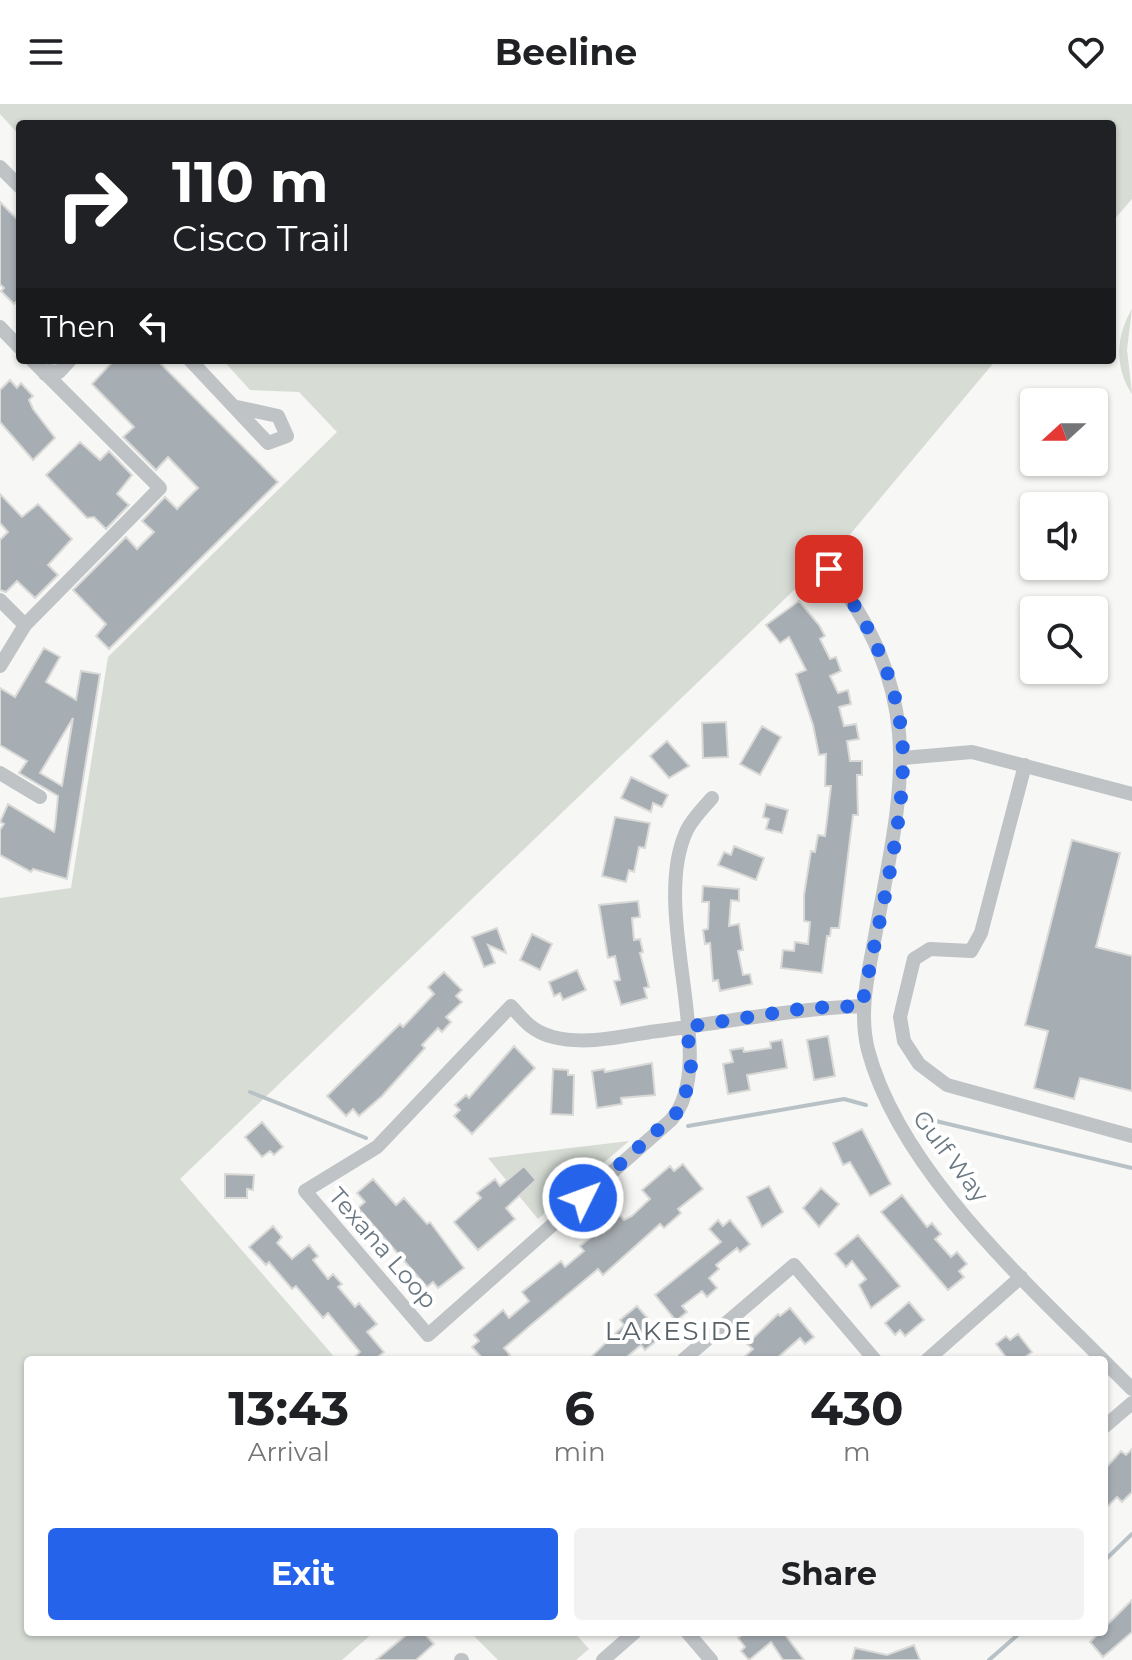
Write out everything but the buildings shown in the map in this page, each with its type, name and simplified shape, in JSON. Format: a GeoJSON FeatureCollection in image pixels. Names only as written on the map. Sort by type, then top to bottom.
{"type":"FeatureCollection","features":[{"type":"Feature","properties":{"kind":"street"},"geometry":{"type":"LineString","coordinates":[[0,167],[16,183]]}},
{"type":"Feature","properties":{"kind":"street"},"geometry":{"type":"LineString","coordinates":[[0,327],[16,344]]}},
{"type":"Feature","properties":{"kind":"street"},"geometry":{"type":"LineString","coordinates":[[48,368],[59,372],[66,364]]}},
{"type":"Feature","properties":{"kind":"street"},"geometry":{"type":"LineString","coordinates":[[194,364],[237,407]]}},
{"type":"Feature","properties":{"kind":"street"},"geometry":{"type":"LineString","coordinates":[[0,666],[25,625],[160,488],[48,368]]}},
{"type":"Feature","properties":{"kind":"street","name":"Gulf Way"},"geometry":{"type":"LineString","coordinates":[[829,569],[871,634],[886,671],[895,699],[903,758],[900,805],[862,1006],[871,1061],[901,1131],[914,1153],[1021,1277],[1098,1356]]}},
{"type":"Feature","properties":{"kind":"street"},"geometry":{"type":"LineString","coordinates":[[0,600],[25,625]]}},
{"type":"Feature","properties":{"kind":"street"},"geometry":{"type":"LineString","coordinates":[[903,758],[972,752],[1132,794]]}},
{"type":"Feature","properties":{"kind":"street"},"geometry":{"type":"LineString","coordinates":[[1025,765],[981,933],[971,951],[930,949],[914,959],[900,1017],[904,1041],[919,1064],[947,1085],[1132,1136]]}},
{"type":"Feature","properties":{"kind":"street"},"geometry":{"type":"LineString","coordinates":[[0,773],[40,797]]}},
{"type":"Feature","properties":{"kind":"street"},"geometry":{"type":"LineString","coordinates":[[712,798],[686,830],[676,866],[674,910],[687,1027],[806,1008],[862,1006]]}},
{"type":"Feature","properties":{"kind":"street","name":"Texana Loop"},"geometry":{"type":"LineString","coordinates":[[511,1006],[531,1029],[567,1040],[687,1027],[691,1066],[683,1107],[428,1335],[305,1191],[377,1147],[511,1006]]}},
{"type":"Feature","properties":{"kind":"street"},"geometry":{"type":"LineString","coordinates":[[688,1356],[794,1265],[872,1356]]}},
{"type":"Feature","properties":{"kind":"street"},"geometry":{"type":"LineString","coordinates":[[932,1356],[1021,1277]]}},
{"type":"Feature","properties":{"kind":"street","name":"Gulf Way"},"geometry":{"type":"LineString","coordinates":[[1108,1366],[1132,1389]]}},
{"type":"Feature","properties":{"kind":"street"},"geometry":{"type":"LineString","coordinates":[[1108,1424],[1132,1403]]}},
{"type":"Feature","properties":{"kind":"street"},"geometry":{"type":"LineString","coordinates":[[603,1660],[630,1636]]}},
{"type":"Feature","properties":{"kind":"street"},"geometry":{"type":"LineString","coordinates":[[690,1636],[711,1660]]}},
{"type":"Feature","properties":{"kind":"shaded area"},"geometry":{"type":"Polygon","coordinates":[[[0,104],[1132,104],[1132,199],[1116,217],[1116,120],[16,120],[16,132],[0,114],[0,104]]]}},
{"type":"Feature","properties":{"kind":"shaded area"},"geometry":{"type":"Polygon","coordinates":[[[1132,309],[1127,350],[1132,394],[1122,373],[1119,352],[1123,330],[1132,309]]]}},
{"type":"Feature","properties":{"kind":"shaded area"},"geometry":{"type":"Polygon","coordinates":[[[227,364],[993,364],[842,544],[180,1179],[334,1356],[24,1356],[24,1636],[369,1636],[342,1660],[0,1660],[0,898],[71,888],[108,657],[337,432],[299,392],[250,390],[227,364]]]}},
{"type":"Feature","properties":{"kind":"shaded area"},"geometry":{"type":"Polygon","coordinates":[[[629,1141],[538,1219],[488,1158],[629,1141]]]}},
{"type":"Feature","properties":{"kind":"shaded area"},"geometry":{"type":"Polygon","coordinates":[[[474,1636],[578,1636],[589,1649],[576,1660],[498,1660],[474,1636]]]}},
{"type":"Feature","properties":{"kind":"waterway"},"geometry":{"type":"LineString","coordinates":[[250,1092],[366,1138]]}},
{"type":"Feature","properties":{"kind":"waterway"},"geometry":{"type":"LineString","coordinates":[[688,1126],[844,1099],[866,1105]]}},
{"type":"Feature","properties":{"kind":"waterway"},"geometry":{"type":"LineString","coordinates":[[915,1116],[1132,1168]]}},
{"type":"Feature","properties":{"kind":"waterway"},"geometry":{"type":"LineString","coordinates":[[1108,1557],[1132,1534]]}},
{"type":"Feature","properties":{"kind":"waterway"},"geometry":{"type":"LineString","coordinates":[[989,1660],[1016,1636]]}},
{"type":"Feature","properties":{"kind":"district","name":"LAKESIDE"},"geometry":{"type":"Point","coordinates":[679,1331]}},
{"type":"Feature","properties":{"kind":"route"},"geometry":{"type":"LineString","coordinates":[[583,1198],[683,1107],[691,1066],[687,1027],[806,1008],[862,1006],[900,805],[903,758],[895,699],[886,671],[871,634],[850,596],[829,569]]}}]}
